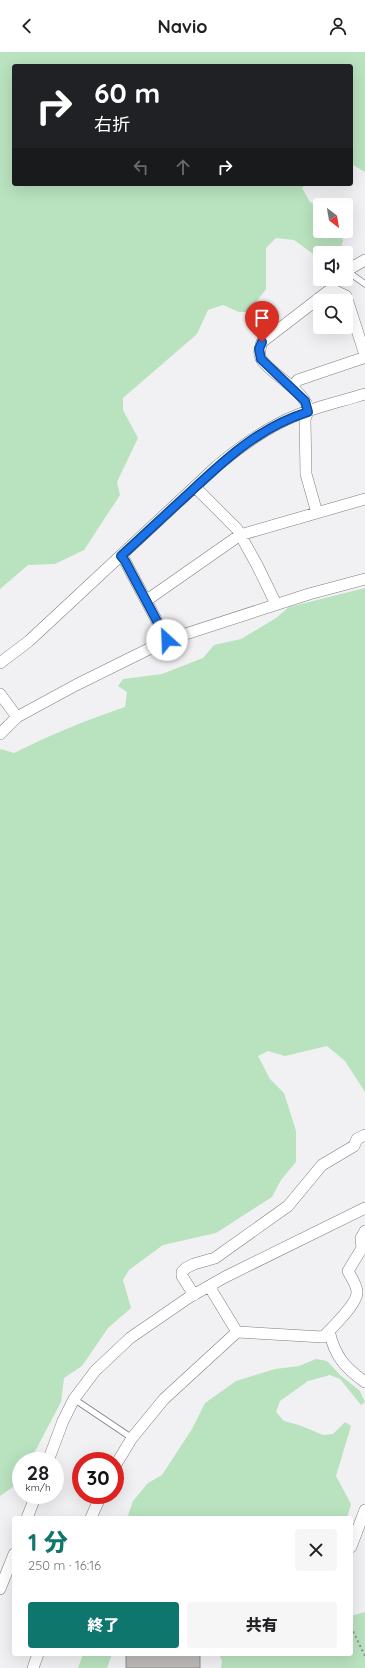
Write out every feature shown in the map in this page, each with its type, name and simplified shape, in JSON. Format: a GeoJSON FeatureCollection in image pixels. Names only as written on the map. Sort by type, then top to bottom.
{"type":"FeatureCollection","features":[{"type":"Feature","properties":{"kind":"street"},"geometry":{"type":"LineString","coordinates":[[353,267],[365,260]]}},
{"type":"Feature","properties":{"kind":"street"},"geometry":{"type":"LineString","coordinates":[[317,513],[306,474],[305,419],[308,412],[305,401],[261,359],[259,349],[262,342],[330,286]]}},
{"type":"Feature","properties":{"kind":"street"},"geometry":{"type":"LineString","coordinates":[[292,387],[298,380],[363,358],[365,355],[346,296],[334,286]]}},
{"type":"Feature","properties":{"kind":"street"},"geometry":{"type":"LineString","coordinates":[[0,663],[29,641],[195,487],[248,441],[274,426],[308,412],[365,394]]}},
{"type":"Feature","properties":{"kind":"street"},"geometry":{"type":"LineString","coordinates":[[195,487],[240,535],[276,604]]}},
{"type":"Feature","properties":{"kind":"street"},"geometry":{"type":"LineString","coordinates":[[147,600],[240,535],[365,500]]}},
{"type":"Feature","properties":{"kind":"street"},"geometry":{"type":"LineString","coordinates":[[121,556],[147,600],[167,640]]}},
{"type":"Feature","properties":{"kind":"street"},"geometry":{"type":"LineString","coordinates":[[0,734],[17,717],[76,685],[167,640],[276,604],[365,579]]}},
{"type":"Feature","properties":{"kind":"street"},"geometry":{"type":"LineString","coordinates":[[0,694],[17,717]]}},
{"type":"Feature","properties":{"kind":"street"},"geometry":{"type":"LineString","coordinates":[[194,1295],[182,1276],[182,1272],[186,1268],[215,1258],[288,1206],[322,1165],[354,1146],[358,1139],[365,1135]]}},
{"type":"Feature","properties":{"kind":"street"},"geometry":{"type":"LineString","coordinates":[[51,1452],[63,1420],[74,1399],[95,1370],[130,1338],[194,1295],[252,1262],[365,1208]]}},
{"type":"Feature","properties":{"kind":"street"},"geometry":{"type":"LineString","coordinates":[[124,1452],[132,1438],[164,1399],[237,1332],[323,1337],[355,1299],[357,1291],[348,1271],[362,1248],[361,1238],[365,1231]]}},
{"type":"Feature","properties":{"kind":"street"},"geometry":{"type":"LineString","coordinates":[[209,1286],[237,1332]]}},
{"type":"Feature","properties":{"kind":"street"},"geometry":{"type":"LineString","coordinates":[[329,1330],[334,1349],[344,1364],[365,1382]]}},
{"type":"Feature","properties":{"kind":"street"},"geometry":{"type":"LineString","coordinates":[[28,1516],[32,1504]]}},
{"type":"Feature","properties":{"kind":"street"},"geometry":{"type":"LineString","coordinates":[[92,1516],[97,1504]]}},
{"type":"Feature","properties":{"kind":"street"},"geometry":{"type":"LineString","coordinates":[[353,1542],[365,1510]]}},
{"type":"Feature","properties":{"kind":"street"},"geometry":{"type":"LineString","coordinates":[[0,1589],[8,1564]]}},
{"type":"Feature","properties":{"kind":"street"},"geometry":{"type":"LineString","coordinates":[[33,1668],[37,1656]]}},
{"type":"Feature","properties":{"kind":"lane"},"geometry":{"type":"LineString","coordinates":[[353,276],[365,284]]}},
{"type":"Feature","properties":{"kind":"lane"},"geometry":{"type":"LineString","coordinates":[[74,1399],[132,1438]]}},
{"type":"Feature","properties":{"kind":"path"},"geometry":{"type":"LineString","coordinates":[[353,1631],[365,1656]]}},
{"type":"Feature","properties":{"kind":"green space"},"geometry":{"type":"Polygon","coordinates":[[[0,52],[365,52],[365,172],[353,165],[353,64],[12,64],[12,186],[304,186],[302,188],[310,202],[313,204],[313,238],[342,238],[343,240],[342,246],[313,246],[313,254],[294,240],[276,238],[266,248],[266,289],[249,312],[239,312],[223,305],[208,310],[197,334],[123,398],[123,410],[138,438],[117,482],[120,495],[84,550],[55,564],[28,565],[0,589],[0,52]]]}},
{"type":"Feature","properties":{"kind":"green space"},"geometry":{"type":"Polygon","coordinates":[[[365,588],[365,1092],[345,1061],[327,1046],[285,1056],[268,1051],[258,1056],[270,1079],[284,1093],[296,1131],[296,1162],[281,1180],[272,1197],[216,1233],[163,1245],[129,1270],[123,1280],[131,1308],[108,1328],[82,1366],[64,1378],[61,1402],[35,1452],[12,1452],[12,1488],[0,1496],[0,751],[1,749],[14,753],[68,728],[125,707],[127,692],[118,686],[123,679],[162,674],[203,658],[214,645],[241,639],[276,618],[289,607],[365,588]]]}},
{"type":"Feature","properties":{"kind":"green space"},"geometry":{"type":"Polygon","coordinates":[[[316,1359],[327,1361],[340,1375],[360,1391],[365,1402],[361,1405],[340,1379],[330,1375],[308,1381],[280,1401],[276,1412],[284,1421],[299,1425],[323,1435],[333,1434],[345,1422],[351,1426],[336,1476],[351,1504],[348,1516],[128,1516],[133,1501],[148,1483],[162,1475],[192,1429],[205,1403],[236,1381],[275,1369],[299,1366],[316,1359]]]}},
{"type":"Feature","properties":{"kind":"green space"},"geometry":{"type":"Polygon","coordinates":[[[365,1612],[365,1668],[221,1668],[222,1661],[220,1656],[353,1656],[353,1615],[365,1612]]]}},
{"type":"Feature","properties":{"kind":"green space"},"geometry":{"type":"Polygon","coordinates":[[[82,1656],[111,1656],[107,1668],[78,1668],[82,1656]]]}},
{"type":"Feature","properties":{"kind":"building"},"geometry":{"type":"Polygon","coordinates":[[[126,1656],[200,1656],[200,1668],[126,1668],[126,1656]]]}},
{"type":"Feature","properties":{"kind":"route"},"geometry":{"type":"LineString","coordinates":[[167,640],[121,556],[230,455],[248,441],[274,426],[308,412],[305,401],[261,359],[259,349],[262,342]]}}]}
